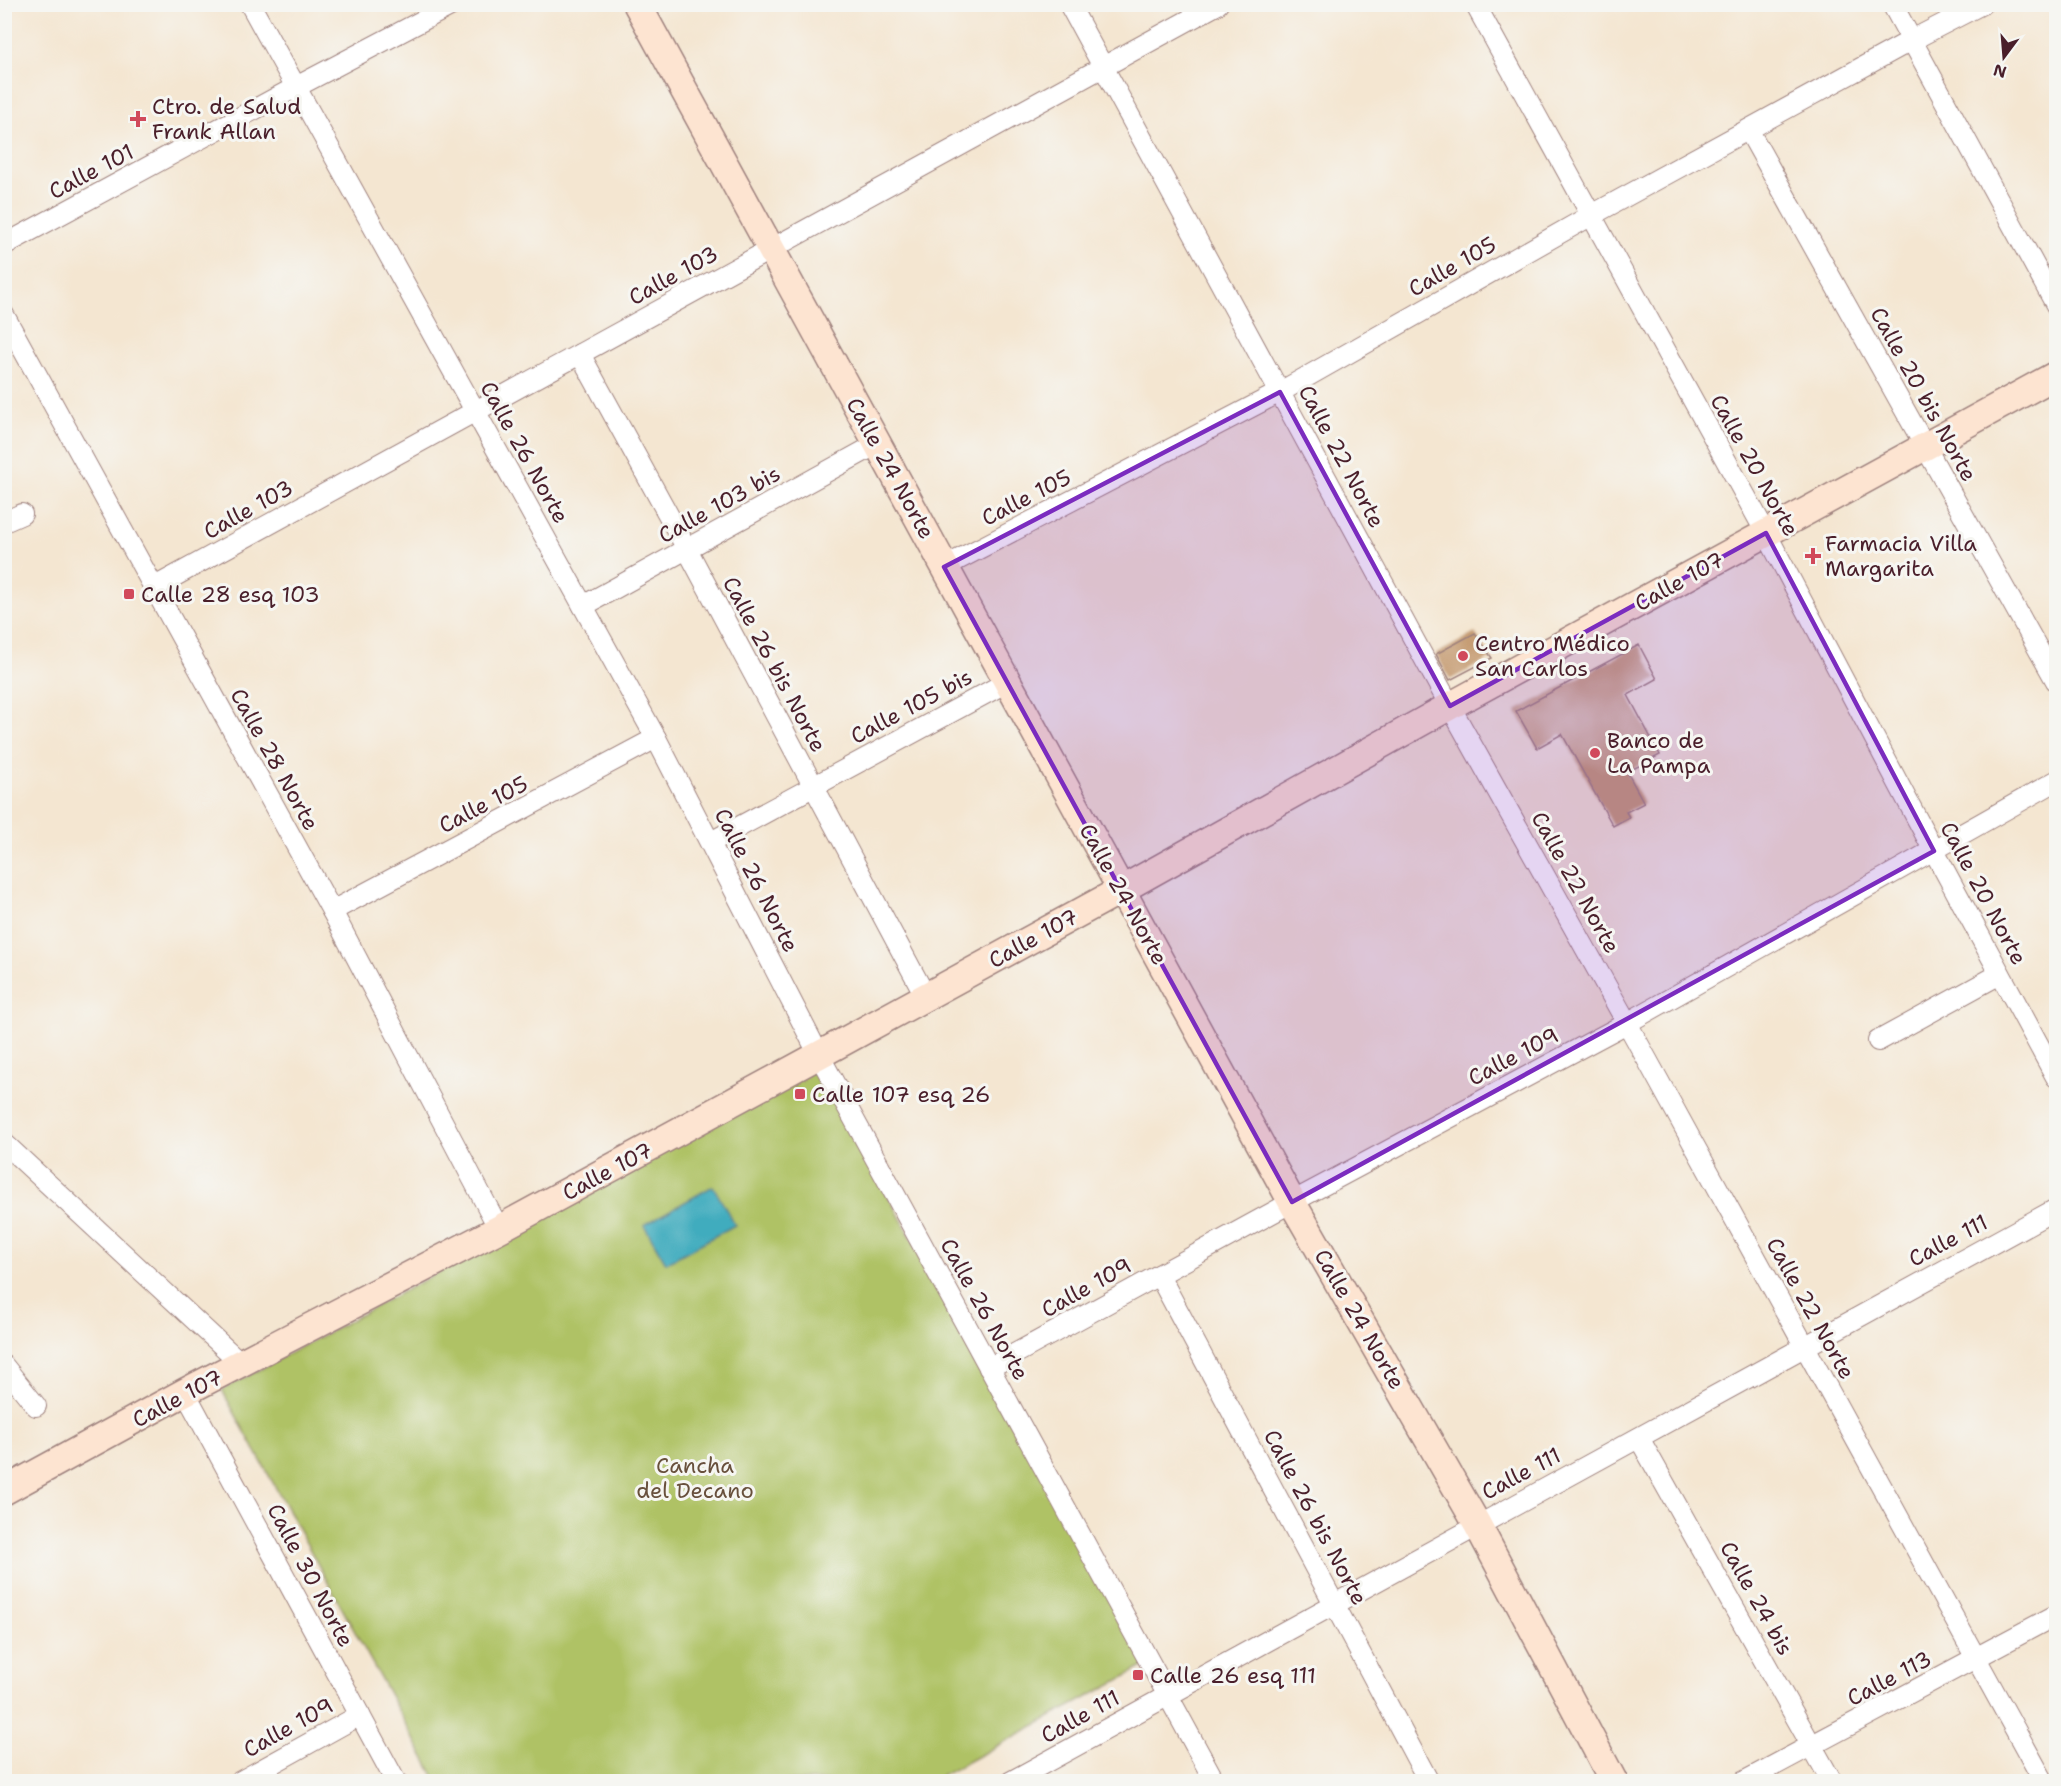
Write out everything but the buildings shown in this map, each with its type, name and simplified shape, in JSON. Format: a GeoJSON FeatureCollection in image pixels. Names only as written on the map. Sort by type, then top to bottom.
{"type":"FeatureCollection","features":[{"type":"Feature","properties":{"kind":"street","name":"Calle 26 Norte"},"geometry":{"type":"LineString","coordinates":[[250,4],[656,738],[819,1055],[1215,1782]]}},
{"type":"Feature","properties":{"kind":"street","name":"Calle 101"},"geometry":{"type":"LineString","coordinates":[[4,245],[454,4]]}},
{"type":"Feature","properties":{"kind":"street","name":"Calle 24 Norte"},"geometry":{"type":"LineString","coordinates":[[638,4],[1292,1202],[1477,1524],[1614,1782]]}},
{"type":"Feature","properties":{"kind":"street","name":"Calle 22 Norte"},"geometry":{"type":"LineString","coordinates":[[1069,4],[1450,706],[2044,1782]]}},
{"type":"Feature","properties":{"kind":"street","name":"Calle 103"},"geometry":{"type":"LineString","coordinates":[[153,588],[1218,4]]}},
{"type":"Feature","properties":{"kind":"street","name":"Calle 20 Norte"},"geometry":{"type":"LineString","coordinates":[[1475,4],[1766,533],[2056,1077]]}},
{"type":"Feature","properties":{"kind":"street"},"geometry":{"type":"LineString","coordinates":[[1892,4],[2056,305]]}},
{"type":"Feature","properties":{"kind":"street","name":"Calle 105"},"geometry":{"type":"LineString","coordinates":[[945,567],[1280,392],[1590,216],[1982,4]]}},
{"type":"Feature","properties":{"kind":"street","name":"Calle 20 bis Norte"},"geometry":{"type":"LineString","coordinates":[[1749,131],[2056,681]]}},
{"type":"Feature","properties":{"kind":"street","name":"Calle 28 Norte"},"geometry":{"type":"LineString","coordinates":[[4,315],[332,912],[499,1229]]}},
{"type":"Feature","properties":{"kind":"street","name":"Calle 26 bis Norte"},"geometry":{"type":"LineString","coordinates":[[580,354],[687,549],[926,997]]}},
{"type":"Feature","properties":{"kind":"street","name":"Calle 107"},"geometry":{"type":"LineString","coordinates":[[4,1491],[185,1392],[499,1229],[926,997],[1450,706],[2056,375]]}},
{"type":"Feature","properties":{"kind":"street","name":"Calle 103 bis"},"geometry":{"type":"LineString","coordinates":[[583,606],[878,444]]}},
{"type":"Feature","properties":{"kind":"street","name":"Calle 105 bis"},"geometry":{"type":"LineString","coordinates":[[711,842],[1007,682]]}},
{"type":"Feature","properties":{"kind":"street","name":"Calle 105"},"geometry":{"type":"LineString","coordinates":[[332,912],[656,738]]}},
{"type":"Feature","properties":{"kind":"street","name":"Calle 109"},"geometry":{"type":"LineString","coordinates":[[989,1368],[1292,1202],[1627,1023],[2056,781]]}},
{"type":"Feature","properties":{"kind":"street"},"geometry":{"type":"LineString","coordinates":[[1878,1041],[2000,974]]}},
{"type":"Feature","properties":{"kind":"street"},"geometry":{"type":"LineString","coordinates":[[4,1143],[242,1364]]}},
{"type":"Feature","properties":{"kind":"street","name":"Calle 111"},"geometry":{"type":"LineString","coordinates":[[1010,1782],[1477,1524],[1639,1438],[2056,1209]]}},
{"type":"Feature","properties":{"kind":"street","name":"Calle 26 bis Norte"},"geometry":{"type":"LineString","coordinates":[[1159,1275],[1430,1782]]}},
{"type":"Feature","properties":{"kind":"street"},"geometry":{"type":"LineString","coordinates":[[4,1366],[36,1406]]}},
{"type":"Feature","properties":{"kind":"street","name":"Calle 30 Norte"},"geometry":{"type":"LineString","coordinates":[[185,1392],[396,1782]]}},
{"type":"Feature","properties":{"kind":"street","name":"Calle 24 bis"},"geometry":{"type":"LineString","coordinates":[[1639,1438],[1832,1782]]}},
{"type":"Feature","properties":{"kind":"street","name":"Calle 113"},"geometry":{"type":"LineString","coordinates":[[1743,1782],[2056,1615]]}},
{"type":"Feature","properties":{"kind":"street","name":"Calle 109"},"geometry":{"type":"LineString","coordinates":[[239,1782],[360,1715]]}},
{"type":"Feature","properties":{"kind":"highlighted area"},"geometry":{"type":"Polygon","coordinates":[[[1280,392],[1450,706],[1766,533],[1934,851],[1292,1202],[944,567],[1280,392]]]}},
{"type":"Feature","properties":{"kind":"green space","name":"Cancha del Decano"},"geometry":{"type":"Polygon","coordinates":[[[817,1066],[1147,1665],[932,1781],[437,1781],[222,1390],[817,1066]]]}},
{"type":"Feature","properties":{"kind":"water"},"geometry":{"type":"Polygon","coordinates":[[[713,1186],[735,1225],[666,1263],[644,1225],[713,1186]]]}},
{"type":"Feature","properties":{"kind":"place","name":"Ctro. de Salud Frank Allan"},"geometry":{"type":"Point","coordinates":[138,119]}},
{"type":"Feature","properties":{"kind":"place","name":"Farmacia Villa Margarita"},"geometry":{"type":"Point","coordinates":[1813,556]}},
{"type":"Feature","properties":{"kind":"place","name":"Calle 28 esq 103"},"geometry":{"type":"Point","coordinates":[129,594]}},
{"type":"Feature","properties":{"kind":"place","name":"Centro Médico San Carlos"},"geometry":{"type":"Point","coordinates":[1463,656]}},
{"type":"Feature","properties":{"kind":"place","name":"Banco de La Pampa"},"geometry":{"type":"Point","coordinates":[1595,753]}},
{"type":"Feature","properties":{"kind":"place","name":"Calle 107 esq 26"},"geometry":{"type":"Point","coordinates":[800,1094]}},
{"type":"Feature","properties":{"kind":"place","name":"Calle 26 esq 111"},"geometry":{"type":"Point","coordinates":[1138,1675]}}]}
